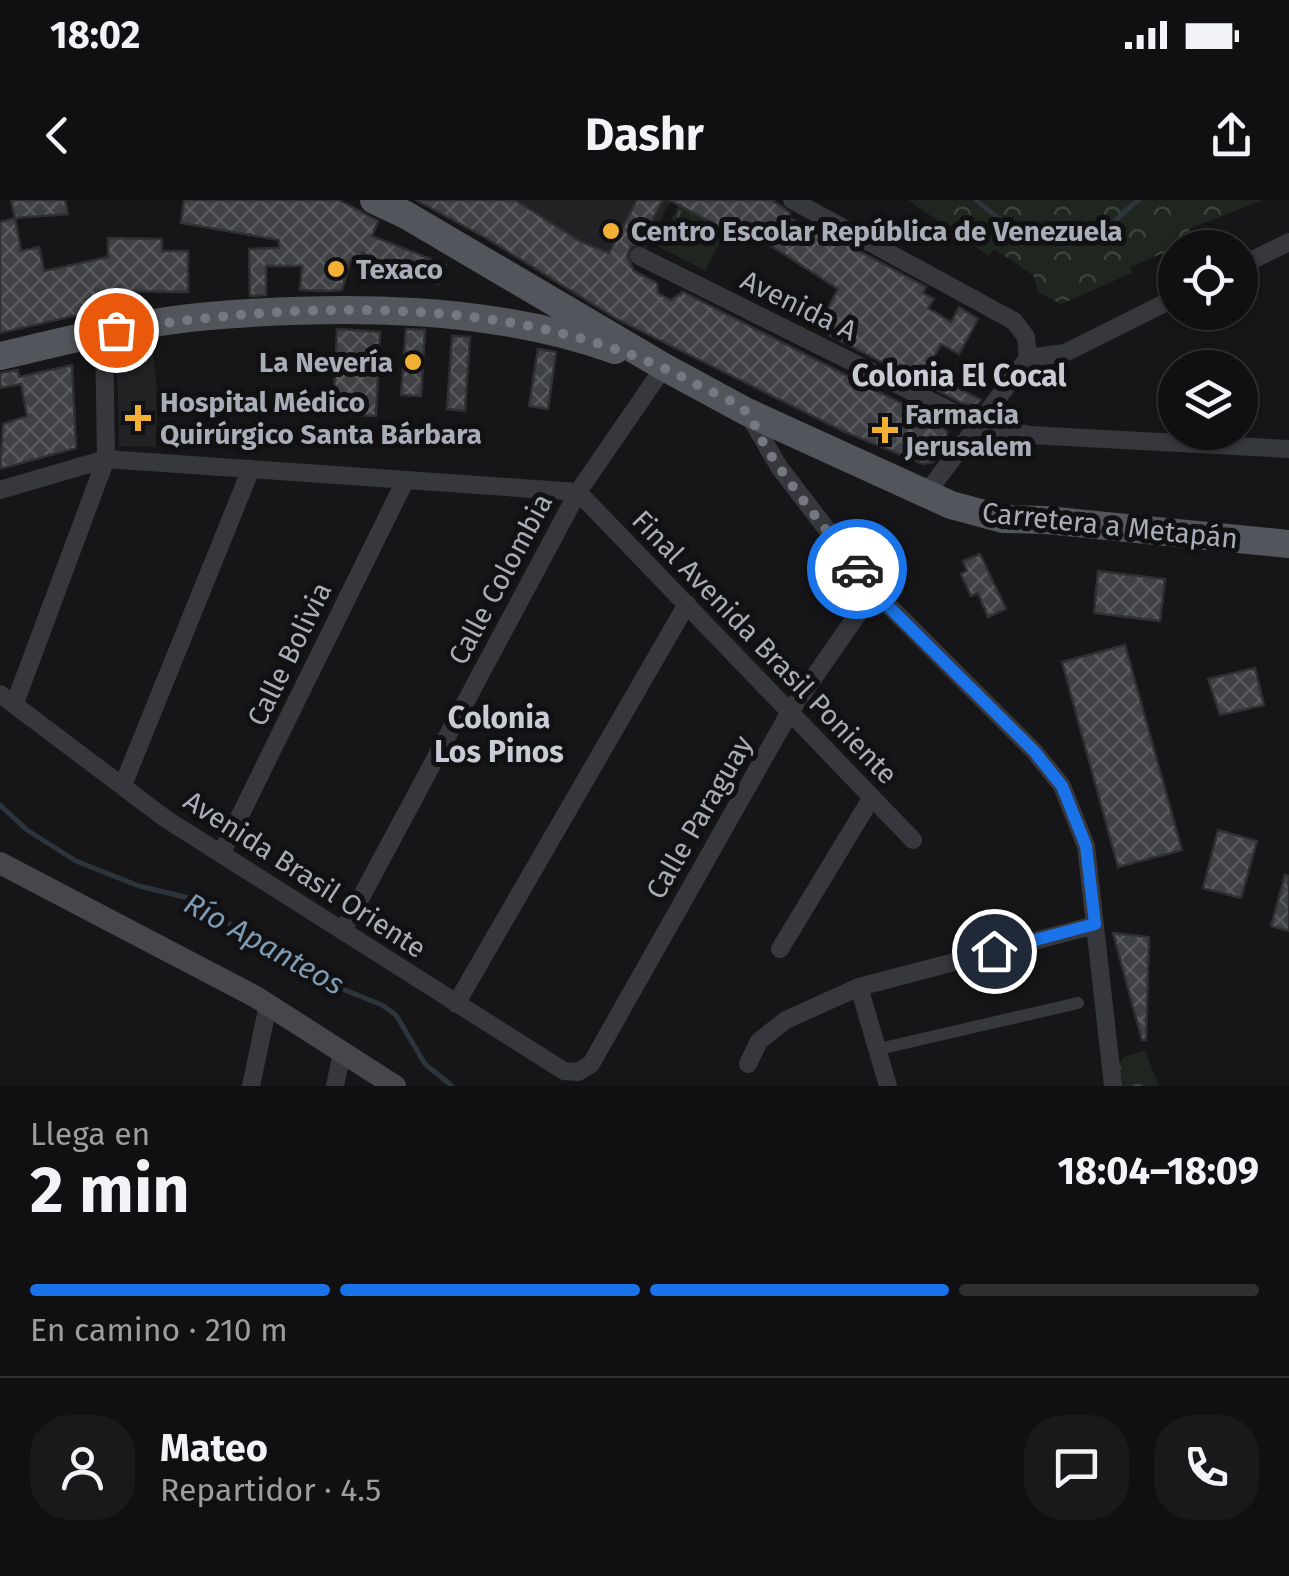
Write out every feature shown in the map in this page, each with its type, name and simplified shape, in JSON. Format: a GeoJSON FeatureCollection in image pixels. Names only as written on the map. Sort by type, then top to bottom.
{"type":"FeatureCollection","features":[{"type":"Feature","properties":{"kind":"main road"},"geometry":{"type":"LineString","coordinates":[[374,200],[506,272],[664,367]]}},
{"type":"Feature","properties":{"kind":"main road"},"geometry":{"type":"LineString","coordinates":[[491,319],[506,308],[511,296],[512,284],[506,272]]}},
{"type":"Feature","properties":{"kind":"main road"},"geometry":{"type":"LineString","coordinates":[[6,354],[208,316],[351,311],[491,319],[568,335],[664,367]]}},
{"type":"Feature","properties":{"kind":"main road","name":"Carretera a Metapán"},"geometry":{"type":"LineString","coordinates":[[664,367],[747,412],[926,494],[1003,519],[1289,544]]}},
{"type":"Feature","properties":{"kind":"main road"},"geometry":{"type":"LineString","coordinates":[[0,862],[268,1005],[395,1086]]}},
{"type":"Feature","properties":{"kind":"street"},"geometry":{"type":"LineString","coordinates":[[792,200],[1014,321],[1024,332],[1028,358]]}},
{"type":"Feature","properties":{"kind":"street"},"geometry":{"type":"LineString","coordinates":[[1258,257],[1289,242]]}},
{"type":"Feature","properties":{"kind":"street","name":"Avenida A"},"geometry":{"type":"LineString","coordinates":[[639,256],[977,424],[1030,435],[1289,450]]}},
{"type":"Feature","properties":{"kind":"street"},"geometry":{"type":"LineString","coordinates":[[926,494],[1028,358],[1064,353],[1158,306]]}},
{"type":"Feature","properties":{"kind":"street"},"geometry":{"type":"LineString","coordinates":[[8,698],[106,459],[104,333]]}},
{"type":"Feature","properties":{"kind":"street","name":"Calle Colombia"},"geometry":{"type":"LineString","coordinates":[[344,931],[578,492],[664,367]]}},
{"type":"Feature","properties":{"kind":"street"},"geometry":{"type":"LineString","coordinates":[[747,412],[786,477],[874,592],[1034,751],[1069,802],[1086,846],[1113,1086]]}},
{"type":"Feature","properties":{"kind":"street"},"geometry":{"type":"LineString","coordinates":[[0,490],[106,459],[578,492]]}},
{"type":"Feature","properties":{"kind":"street"},"geometry":{"type":"LineString","coordinates":[[123,785],[251,468]]}},
{"type":"Feature","properties":{"kind":"street","name":"Calle Bolivia"},"geometry":{"type":"LineString","coordinates":[[222,852],[405,481]]}},
{"type":"Feature","properties":{"kind":"street","name":"Final Avenida Brasil Poniente"},"geometry":{"type":"LineString","coordinates":[[578,492],[913,840]]}},
{"type":"Feature","properties":{"kind":"street","name":"Calle Paraguay"},"geometry":{"type":"LineString","coordinates":[[578,1072],[591,1064],[791,710],[874,592]]}},
{"type":"Feature","properties":{"kind":"street"},"geometry":{"type":"LineString","coordinates":[[456,1004],[687,604]]}},
{"type":"Feature","properties":{"kind":"street","name":"Avenida Brasil Oriente"},"geometry":{"type":"LineString","coordinates":[[8,698],[166,819],[456,1004],[564,1070],[578,1072]]}},
{"type":"Feature","properties":{"kind":"street"},"geometry":{"type":"LineString","coordinates":[[780,950],[872,797]]}},
{"type":"Feature","properties":{"kind":"street"},"geometry":{"type":"LineString","coordinates":[[748,1064],[760,1040],[786,1020],[858,987],[1095,924]]}},
{"type":"Feature","properties":{"kind":"street"},"geometry":{"type":"LineString","coordinates":[[858,987],[888,1086]]}},
{"type":"Feature","properties":{"kind":"street"},"geometry":{"type":"LineString","coordinates":[[878,1050],[1078,1003]]}},
{"type":"Feature","properties":{"kind":"street"},"geometry":{"type":"LineString","coordinates":[[251,1086],[268,1005]]}},
{"type":"Feature","properties":{"kind":"street"},"geometry":{"type":"LineString","coordinates":[[335,1086],[342,1052]]}},
{"type":"Feature","properties":{"kind":"shaded area","name":"Centro Escolar República de Venezuela"},"geometry":{"type":"Polygon","coordinates":[[[516,200],[671,200],[638,264],[581,242],[516,200]]]}},
{"type":"Feature","properties":{"kind":"shaded area","name":"Hospital Médico Quirúrgico Santa Bárbara"},"geometry":{"type":"Polygon","coordinates":[[[153,350],[156,447],[119,446],[117,356],[153,350]]]}},
{"type":"Feature","properties":{"kind":"green space"},"geometry":{"type":"Polygon","coordinates":[[[908,200],[1263,200],[1189,230],[1158,230],[1158,255],[1130,267],[1132,273],[1061,304],[1039,293],[1033,275],[994,249],[989,256],[908,200]]]}},
{"type":"Feature","properties":{"kind":"green space"},"geometry":{"type":"Polygon","coordinates":[[[679,205],[726,230],[705,271],[658,246],[679,205]]]}},
{"type":"Feature","properties":{"kind":"green space"},"geometry":{"type":"Polygon","coordinates":[[[1145,1051],[1159,1086],[1121,1086],[1119,1064],[1125,1056],[1145,1051]]]}},
{"type":"Feature","properties":{"kind":"building"},"geometry":{"type":"Polygon","coordinates":[[[11,200],[65,200],[68,214],[15,218],[11,200]]]}},
{"type":"Feature","properties":{"kind":"building"},"geometry":{"type":"Polygon","coordinates":[[[184,200],[339,200],[378,221],[372,236],[446,265],[438,284],[362,253],[358,265],[350,262],[342,290],[325,291],[300,290],[302,266],[266,266],[266,295],[250,296],[249,249],[279,248],[279,240],[181,223],[184,200]]]}},
{"type":"Feature","properties":{"kind":"building"},"geometry":{"type":"Polygon","coordinates":[[[416,200],[515,200],[581,242],[609,253],[637,200],[663,200],[640,244],[631,246],[627,256],[634,271],[657,283],[658,293],[671,300],[683,292],[942,424],[947,432],[946,444],[933,462],[923,464],[843,431],[617,319],[416,200]]]}},
{"type":"Feature","properties":{"kind":"building"},"geometry":{"type":"Polygon","coordinates":[[[669,200],[772,200],[790,213],[788,217],[926,287],[923,293],[934,299],[928,308],[951,322],[959,307],[978,319],[959,354],[941,344],[926,372],[981,400],[976,406],[962,403],[817,329],[838,289],[773,247],[750,235],[747,241],[669,200]]]}},
{"type":"Feature","properties":{"kind":"building"},"geometry":{"type":"Polygon","coordinates":[[[15,218],[21,251],[39,247],[44,271],[108,257],[108,238],[162,239],[162,251],[188,251],[188,292],[99,291],[99,310],[0,333],[0,222],[15,218]]]}},
{"type":"Feature","properties":{"kind":"building"},"geometry":{"type":"Polygon","coordinates":[[[337,329],[380,332],[376,416],[333,414],[337,329]]]}},
{"type":"Feature","properties":{"kind":"building","name":"La Nevería"},"geometry":{"type":"Polygon","coordinates":[[[406,329],[425,330],[421,396],[401,395],[406,329]]]}},
{"type":"Feature","properties":{"kind":"building"},"geometry":{"type":"Polygon","coordinates":[[[452,336],[470,337],[465,411],[447,409],[452,336]]]}},
{"type":"Feature","properties":{"kind":"building"},"geometry":{"type":"Polygon","coordinates":[[[538,349],[556,352],[548,409],[529,406],[538,349]]]}},
{"type":"Feature","properties":{"kind":"building"},"geometry":{"type":"Polygon","coordinates":[[[72,365],[76,448],[0,469],[3,424],[27,416],[21,384],[0,388],[0,373],[18,370],[19,377],[72,365]]]}},
{"type":"Feature","properties":{"kind":"building"},"geometry":{"type":"Polygon","coordinates":[[[980,554],[1006,609],[988,617],[978,593],[971,596],[961,574],[967,571],[963,561],[980,554]]]}},
{"type":"Feature","properties":{"kind":"building"},"geometry":{"type":"Polygon","coordinates":[[[1098,571],[1165,579],[1160,621],[1094,613],[1098,571]]]}},
{"type":"Feature","properties":{"kind":"building"},"geometry":{"type":"Polygon","coordinates":[[[1125,645],[1182,850],[1118,867],[1062,662],[1125,645]]]}},
{"type":"Feature","properties":{"kind":"building"},"geometry":{"type":"Polygon","coordinates":[[[1255,668],[1264,705],[1220,715],[1208,679],[1255,668]]]}},
{"type":"Feature","properties":{"kind":"building"},"geometry":{"type":"Polygon","coordinates":[[[1218,830],[1257,841],[1241,898],[1203,888],[1218,830]]]}},
{"type":"Feature","properties":{"kind":"building"},"geometry":{"type":"Polygon","coordinates":[[[1285,875],[1289,876],[1289,931],[1271,926],[1285,875]]]}},
{"type":"Feature","properties":{"kind":"building"},"geometry":{"type":"Polygon","coordinates":[[[1113,933],[1149,937],[1146,1040],[1142,1040],[1113,933]]]}},
{"type":"Feature","properties":{"kind":"waterway"},"geometry":{"type":"LineString","coordinates":[[976,200],[1029,235],[1060,244],[1091,240],[1139,200]]}},
{"type":"Feature","properties":{"kind":"waterway","name":"Río Apanteos"},"geometry":{"type":"LineString","coordinates":[[0,805],[27,830],[76,861],[139,886],[189,898],[310,976],[382,1005],[396,1015],[425,1064],[452,1086]]}},
{"type":"Feature","properties":{"kind":"way so far"},"geometry":{"type":"LineString","coordinates":[[116,330],[208,316],[415,313],[491,319],[605,346],[664,367],[747,412],[779,467],[857,569]]}},
{"type":"Feature","properties":{"kind":"place","name":"Centro Escolar República de Venezuela"},"geometry":{"type":"Point","coordinates":[611,231]}},
{"type":"Feature","properties":{"kind":"place","name":"Texaco"},"geometry":{"type":"Point","coordinates":[336,269]}},
{"type":"Feature","properties":{"kind":"place","name":"La Nevería"},"geometry":{"type":"Point","coordinates":[413,362]}},
{"type":"Feature","properties":{"kind":"place","name":"Hospital Médico Quirúrgico Santa Bárbara"},"geometry":{"type":"Point","coordinates":[138,418]}},
{"type":"Feature","properties":{"kind":"place","name":"Farmacia Jerusalem"},"geometry":{"type":"Point","coordinates":[885,430]}},
{"type":"Feature","properties":{"kind":"district","name":"Colonia El Cocal"},"geometry":{"type":"Point","coordinates":[959,376]}},
{"type":"Feature","properties":{"kind":"district","name":"Colonia Los Pinos"},"geometry":{"type":"Point","coordinates":[499,735]}},
{"type":"Feature","properties":{"kind":"route"},"geometry":{"type":"LineString","coordinates":[[857,569],[874,592],[1034,751],[1062,786],[1086,846],[1095,924],[994,951]]}}]}
